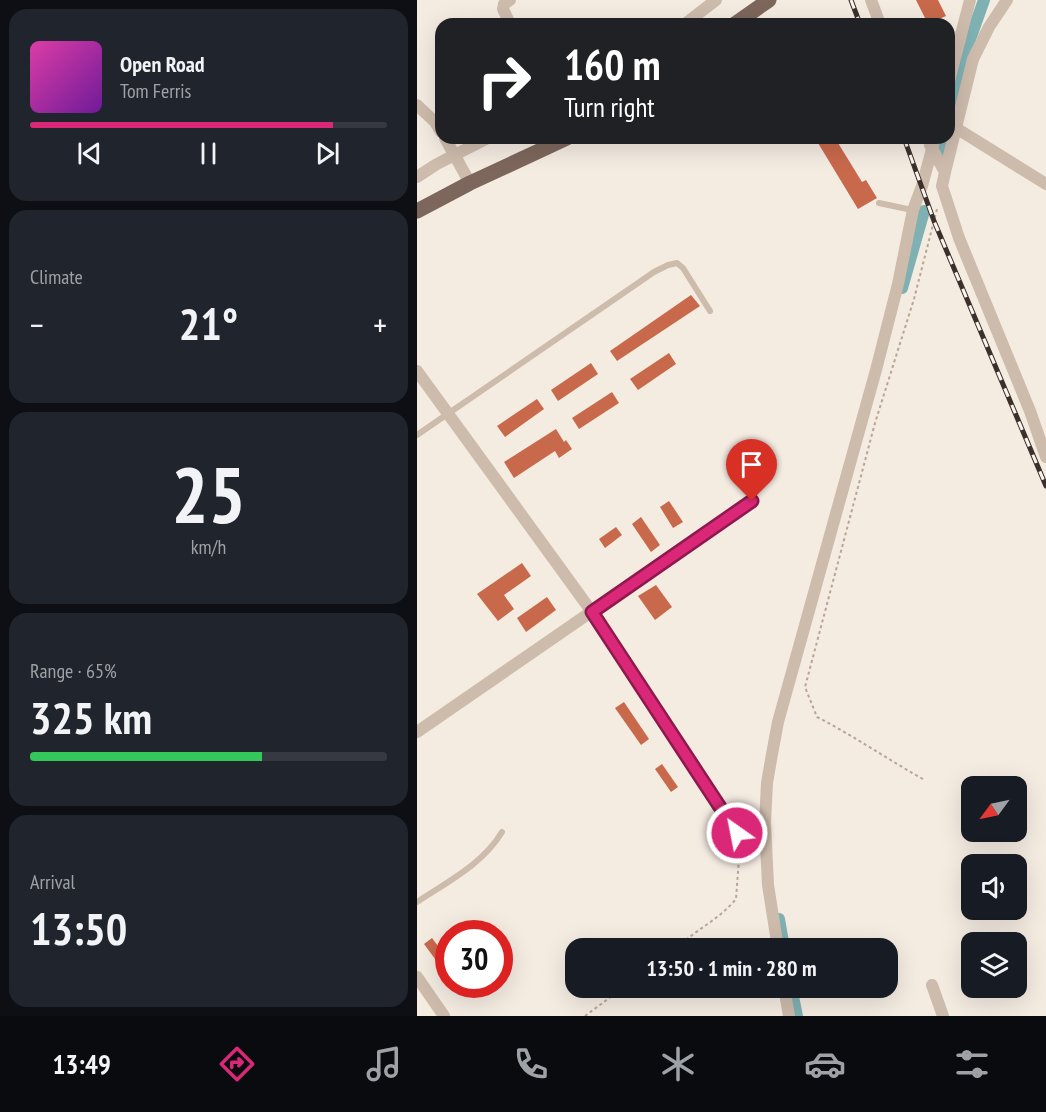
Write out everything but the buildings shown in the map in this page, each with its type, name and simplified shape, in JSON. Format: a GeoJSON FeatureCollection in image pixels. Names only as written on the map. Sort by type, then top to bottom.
{"type":"FeatureCollection","features":[{"type":"Feature","properties":{"kind":"main road"},"geometry":{"type":"LineString","coordinates":[[744,18],[769,0]]}},
{"type":"Feature","properties":{"kind":"main road"},"geometry":{"type":"LineString","coordinates":[[417,211],[470,183],[554,144]]}},
{"type":"Feature","properties":{"kind":"street"},"geometry":{"type":"LineString","coordinates":[[507,18],[503,9],[504,4],[510,0]]}},
{"type":"Feature","properties":{"kind":"street"},"geometry":{"type":"LineString","coordinates":[[693,18],[716,0]]}},
{"type":"Feature","properties":{"kind":"street"},"geometry":{"type":"LineString","coordinates":[[871,0],[878,18]]}},
{"type":"Feature","properties":{"kind":"street"},"geometry":{"type":"LineString","coordinates":[[955,58],[970,0]]}},
{"type":"Feature","properties":{"kind":"street"},"geometry":{"type":"LineString","coordinates":[[955,132],[973,59],[989,27],[1007,0]]}},
{"type":"Feature","properties":{"kind":"street"},"geometry":{"type":"LineString","coordinates":[[417,105],[435,123]]}},
{"type":"Feature","properties":{"kind":"street"},"geometry":{"type":"LineString","coordinates":[[956,128],[1046,184]]}},
{"type":"Feature","properties":{"kind":"street"},"geometry":{"type":"LineString","coordinates":[[449,144],[470,183]]}},
{"type":"Feature","properties":{"kind":"street"},"geometry":{"type":"LineString","coordinates":[[417,177],[476,144]]}},
{"type":"Feature","properties":{"kind":"street"},"geometry":{"type":"LineString","coordinates":[[776,938],[768,885],[765,823],[767,783],[778,722],[876,370],[930,144]]}},
{"type":"Feature","properties":{"kind":"street"},"geometry":{"type":"LineString","coordinates":[[932,144],[945,172]]}},
{"type":"Feature","properties":{"kind":"street"},"geometry":{"type":"LineString","coordinates":[[952,144],[942,186],[959,238],[1030,411],[1046,457]]}},
{"type":"Feature","properties":{"kind":"street"},"geometry":{"type":"LineString","coordinates":[[417,371],[592,612],[737,833]]}},
{"type":"Feature","properties":{"kind":"street"},"geometry":{"type":"LineString","coordinates":[[417,732],[752,501]]}},
{"type":"Feature","properties":{"kind":"street"},"geometry":{"type":"LineString","coordinates":[[417,977],[444,1016]]}},
{"type":"Feature","properties":{"kind":"street"},"geometry":{"type":"LineString","coordinates":[[932,985],[943,1016]]}},
{"type":"Feature","properties":{"kind":"street"},"geometry":{"type":"LineString","coordinates":[[786,998],[789,1016]]}},
{"type":"Feature","properties":{"kind":"lane"},"geometry":{"type":"LineString","coordinates":[[879,203],[913,210]]}},
{"type":"Feature","properties":{"kind":"lane"},"geometry":{"type":"LineString","coordinates":[[417,435],[654,272],[668,265],[677,264],[683,268],[710,311]]}},
{"type":"Feature","properties":{"kind":"lane"},"geometry":{"type":"LineString","coordinates":[[417,902],[473,864],[493,846],[502,832]]}},
{"type":"Feature","properties":{"kind":"path"},"geometry":{"type":"LineString","coordinates":[[923,779],[817,717],[805,687],[875,423],[914,299],[942,186]]}},
{"type":"Feature","properties":{"kind":"path"},"geometry":{"type":"LineString","coordinates":[[688,938],[731,906],[736,899],[741,850],[737,833]]}},
{"type":"Feature","properties":{"kind":"path"},"geometry":{"type":"LineString","coordinates":[[585,1016],[609,998]]}},
{"type":"Feature","properties":{"kind":"waterway"},"geometry":{"type":"LineString","coordinates":[[955,97],[967,48],[984,0]]}},
{"type":"Feature","properties":{"kind":"waterway"},"geometry":{"type":"LineString","coordinates":[[942,151],[944,144]]}},
{"type":"Feature","properties":{"kind":"waterway"},"geometry":{"type":"LineString","coordinates":[[902,288],[924,211]]}},
{"type":"Feature","properties":{"kind":"waterway"},"geometry":{"type":"LineString","coordinates":[[779,919],[782,938]]}},
{"type":"Feature","properties":{"kind":"waterway"},"geometry":{"type":"LineString","coordinates":[[793,998],[797,1016]]}},
{"type":"Feature","properties":{"kind":"railway"},"geometry":{"type":"LineString","coordinates":[[851,0],[858,18]]}},
{"type":"Feature","properties":{"kind":"railway"},"geometry":{"type":"LineString","coordinates":[[906,144],[934,221],[1046,486]]}},
{"type":"Feature","properties":{"kind":"route"},"geometry":{"type":"LineString","coordinates":[[737,833],[592,612],[752,501]]}}]}
